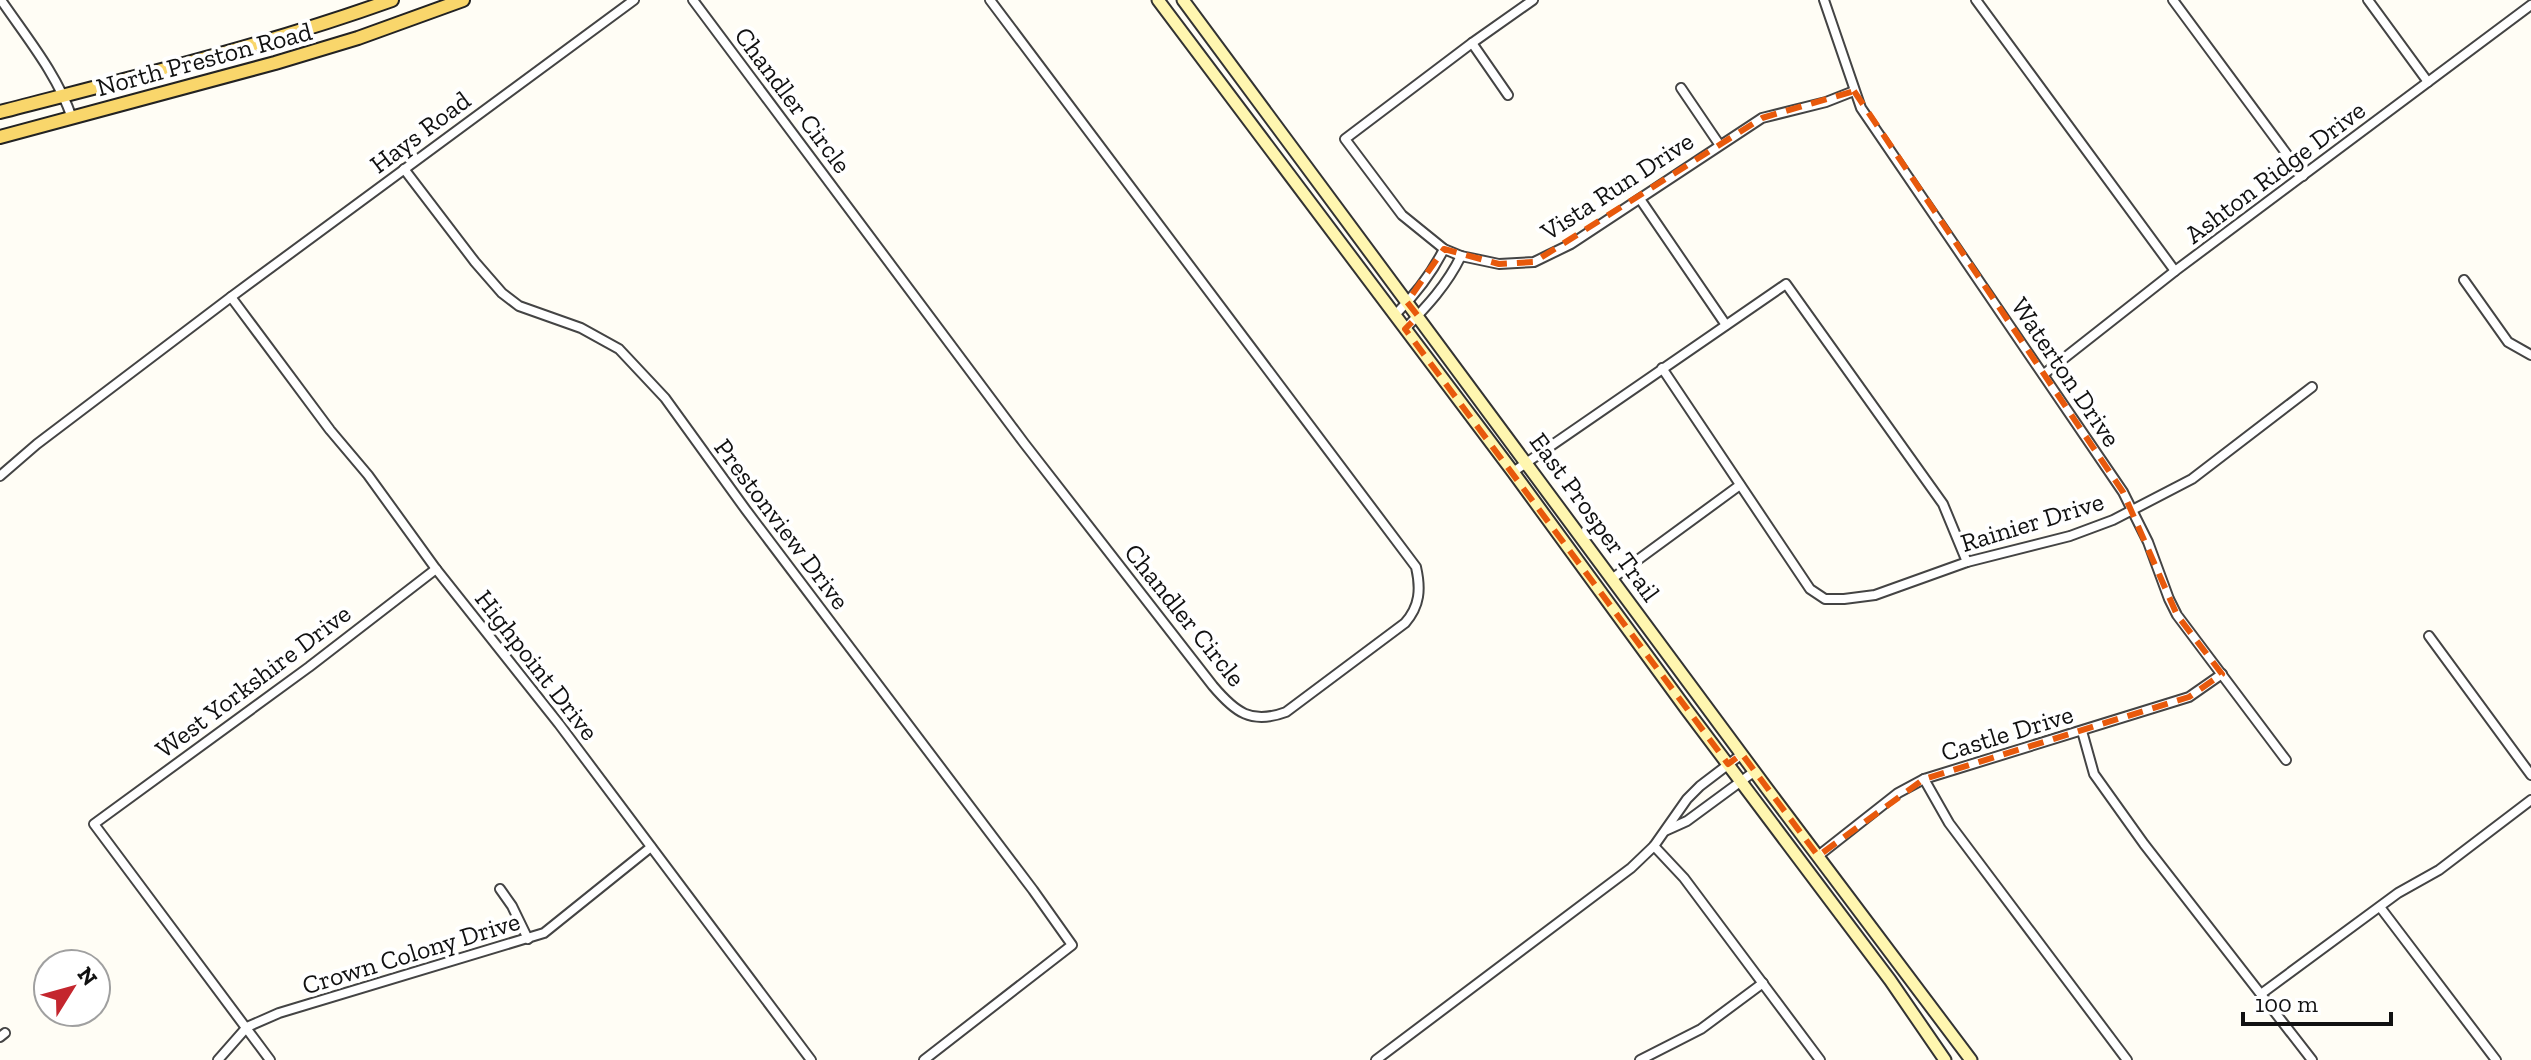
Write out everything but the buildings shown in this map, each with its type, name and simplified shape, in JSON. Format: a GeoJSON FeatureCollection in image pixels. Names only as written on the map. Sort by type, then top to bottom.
{"type":"FeatureCollection","features":[{"type":"Feature","properties":{"kind":"main road","name":"North Preston Road"},"geometry":{"type":"LineString","coordinates":[[0,112],[240,48],[392,0]]}},
{"type":"Feature","properties":{"kind":"main road","name":"North Preston Road"},"geometry":{"type":"LineString","coordinates":[[0,137],[317,51],[463,0]]}},
{"type":"Feature","properties":{"kind":"main road","name":"East Prosper Trail"},"geometry":{"type":"LineString","coordinates":[[1158,0],[1890,980],[1943,1059]]}},
{"type":"Feature","properties":{"kind":"main road","name":"East Prosper Trail"},"geometry":{"type":"LineString","coordinates":[[1183,0],[1971,1060]]}},
{"type":"Feature","properties":{"kind":"street"},"geometry":{"type":"LineString","coordinates":[[1,0],[54,77],[72,118]]}},
{"type":"Feature","properties":{"kind":"street","name":"Hays Road"},"geometry":{"type":"LineString","coordinates":[[0,476],[37,444],[231,297],[634,0]]}},
{"type":"Feature","properties":{"kind":"street","name":"Chandler Circle"},"geometry":{"type":"LineString","coordinates":[[693,0],[1015,430],[1213,686],[1228,704],[1257,718],[1286,712],[1405,623],[1416,607],[1420,590],[1416,567],[990,0]]}},
{"type":"Feature","properties":{"kind":"street"},"geometry":{"type":"LineString","coordinates":[[1508,95],[1472,43],[1533,0]]}},
{"type":"Feature","properties":{"kind":"street"},"geometry":{"type":"LineString","coordinates":[[1976,0],[2175,271]]}},
{"type":"Feature","properties":{"kind":"street"},"geometry":{"type":"LineString","coordinates":[[2173,0],[2303,176]]}},
{"type":"Feature","properties":{"kind":"street"},"geometry":{"type":"LineString","coordinates":[[2368,0],[2428,82]]}},
{"type":"Feature","properties":{"kind":"street","name":"Waterton Drive"},"geometry":{"type":"LineString","coordinates":[[1827,1],[1861,108],[2044,374],[2133,510],[2177,615],[2286,760]]}},
{"type":"Feature","properties":{"kind":"street","name":"Ashton Ridge Drive"},"geometry":{"type":"LineString","coordinates":[[2044,374],[2175,271],[2531,5]]}},
{"type":"Feature","properties":{"kind":"street","name":"Vista Run Drive"},"geometry":{"type":"LineString","coordinates":[[1472,43],[1345,139],[1402,215],[1444,249],[1499,264],[1534,262],[1571,244],[1762,118],[1826,102],[1854,91]]}},
{"type":"Feature","properties":{"kind":"street"},"geometry":{"type":"LineString","coordinates":[[1681,88],[1719,144]]}},
{"type":"Feature","properties":{"kind":"street","name":"Prestonview Drive"},"geometry":{"type":"LineString","coordinates":[[404,169],[502,293],[519,306],[581,328],[619,349],[665,398],[1072,945],[924,1060]]}},
{"type":"Feature","properties":{"kind":"street"},"geometry":{"type":"LineString","coordinates":[[1640,199],[1726,325]]}},
{"type":"Feature","properties":{"kind":"street"},"geometry":{"type":"LineString","coordinates":[[1395,315],[1434,270],[1444,249]]}},
{"type":"Feature","properties":{"kind":"street"},"geometry":{"type":"LineString","coordinates":[[1405,329],[1450,278],[1461,256]]}},
{"type":"Feature","properties":{"kind":"street"},"geometry":{"type":"LineString","coordinates":[[2464,280],[2508,342],[2531,355]]}},
{"type":"Feature","properties":{"kind":"street"},"geometry":{"type":"LineString","coordinates":[[1513,472],[1786,284],[1943,504],[1967,562]]}},
{"type":"Feature","properties":{"kind":"street","name":"Highpoint Drive"},"geometry":{"type":"LineString","coordinates":[[231,297],[436,569],[559,724],[811,1060]]}},
{"type":"Feature","properties":{"kind":"street"},"geometry":{"type":"LineString","coordinates":[[1613,578],[1740,485],[1662,368]]}},
{"type":"Feature","properties":{"kind":"street","name":"Rainier Drive"},"geometry":{"type":"LineString","coordinates":[[1740,485],[1810,589],[1825,599],[1875,595],[1967,562],[2070,536],[2133,510],[2192,479],[2312,387]]}},
{"type":"Feature","properties":{"kind":"street","name":"West Yorkshire Drive"},"geometry":{"type":"LineString","coordinates":[[247,1027],[94,824],[309,667],[436,569]]}},
{"type":"Feature","properties":{"kind":"street"},"geometry":{"type":"LineString","coordinates":[[2429,636],[2531,775]]}},
{"type":"Feature","properties":{"kind":"street","name":"Castle Drive"},"geometry":{"type":"LineString","coordinates":[[1818,856],[1898,793],[1924,779],[2189,697],[2222,674]]}},
{"type":"Feature","properties":{"kind":"street"},"geometry":{"type":"LineString","coordinates":[[2082,731],[2094,774],[2144,844],[2312,1060]]}},
{"type":"Feature","properties":{"kind":"street"},"geometry":{"type":"LineString","coordinates":[[1376,1060],[1601,893],[1654,846],[1687,799],[1742,754]]}},
{"type":"Feature","properties":{"kind":"street"},"geometry":{"type":"LineString","coordinates":[[1666,830],[1687,821],[1755,771]]}},
{"type":"Feature","properties":{"kind":"street"},"geometry":{"type":"LineString","coordinates":[[1924,779],[1949,823],[2127,1060]]}},
{"type":"Feature","properties":{"kind":"street"},"geometry":{"type":"LineString","coordinates":[[2261,994],[2380,907],[2439,870],[2531,800]]}},
{"type":"Feature","properties":{"kind":"street"},"geometry":{"type":"LineString","coordinates":[[1654,846],[1684,878],[1820,1060]]}},
{"type":"Feature","properties":{"kind":"street","name":"Crown Colony Drive"},"geometry":{"type":"LineString","coordinates":[[218,1060],[247,1027],[279,1013],[544,933],[651,847]]}},
{"type":"Feature","properties":{"kind":"street"},"geometry":{"type":"LineString","coordinates":[[500,889],[528,939]]}},
{"type":"Feature","properties":{"kind":"street"},"geometry":{"type":"LineString","coordinates":[[2380,907],[2496,1060]]}},
{"type":"Feature","properties":{"kind":"street"},"geometry":{"type":"LineString","coordinates":[[1640,1060],[1701,1029],[1763,983]]}},
{"type":"Feature","properties":{"kind":"street"},"geometry":{"type":"LineString","coordinates":[[247,1027],[270,1060]]}},
{"type":"Feature","properties":{"kind":"street"},"geometry":{"type":"LineString","coordinates":[[1943,1059],[1961,1045]]}},
{"type":"Feature","properties":{"kind":"highlighted area"},"geometry":{"type":"Polygon","coordinates":[[[1854,91],[2123,492],[2177,615],[2222,674],[2189,697],[1924,779],[1818,856],[1742,754],[1728,764],[1405,329],[1418,316],[1407,302],[1444,249],[1499,264],[1534,262],[1762,118],[1854,91]]]}}]}
